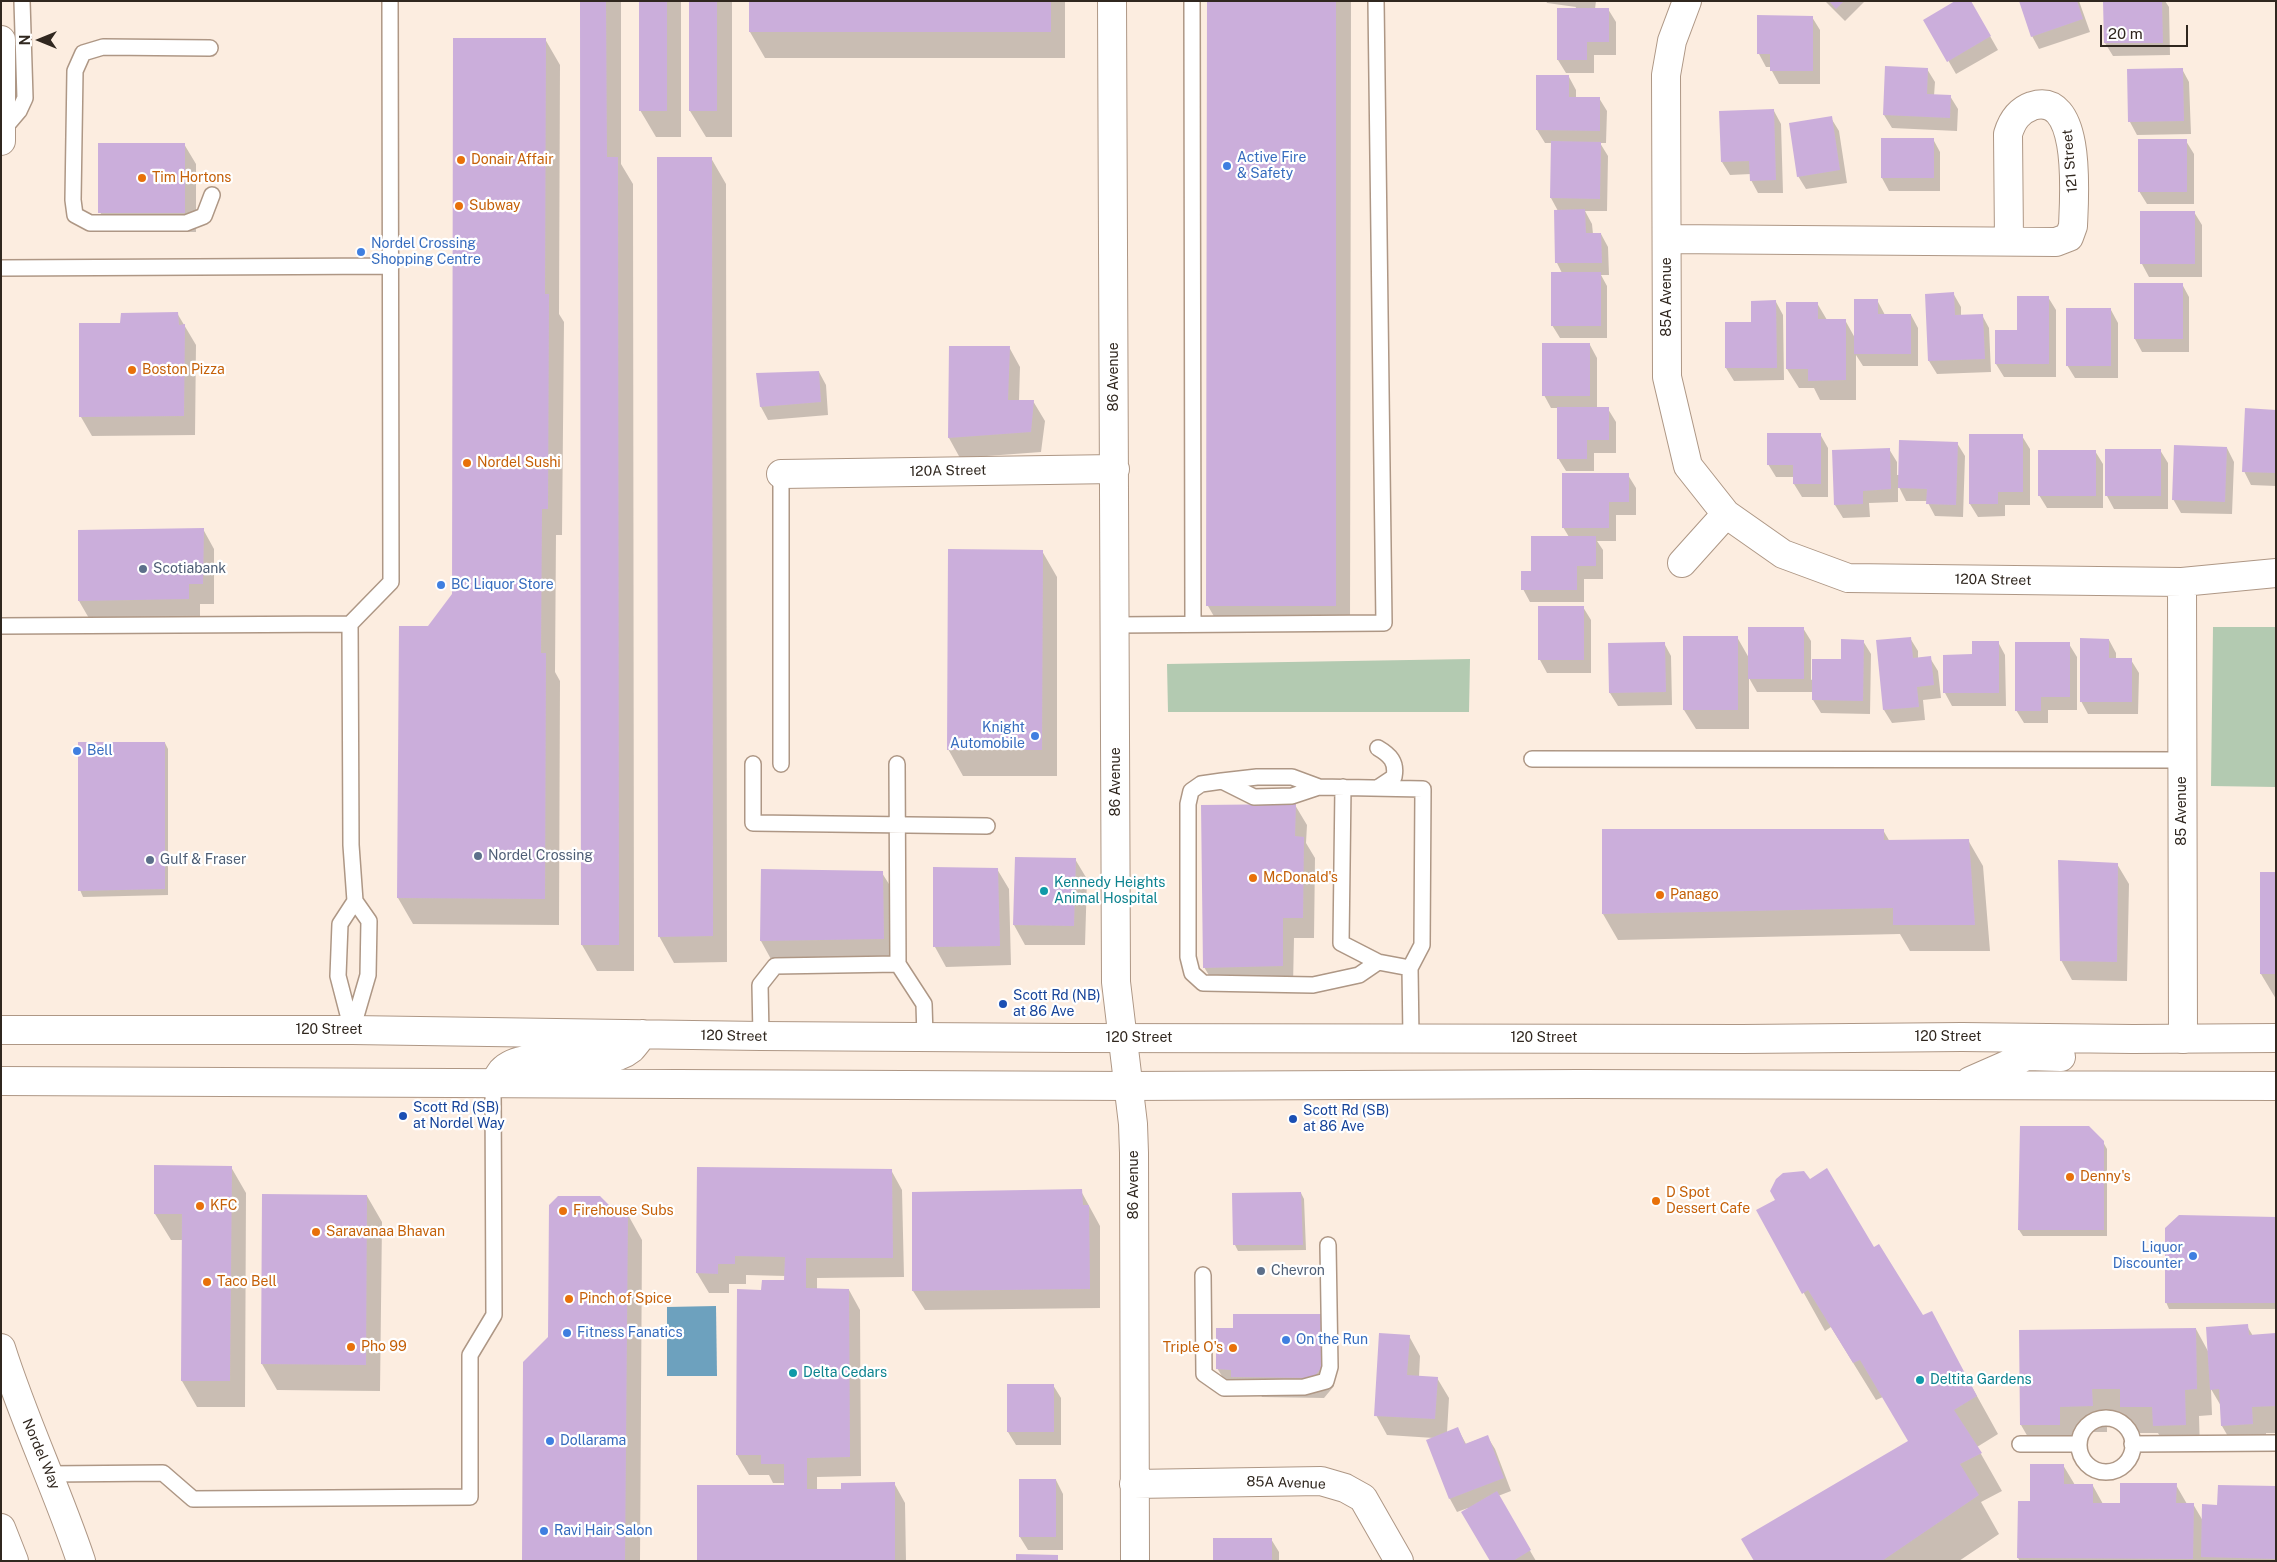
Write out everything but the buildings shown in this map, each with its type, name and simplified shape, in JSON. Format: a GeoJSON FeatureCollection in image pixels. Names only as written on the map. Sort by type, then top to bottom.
{"type":"FeatureCollection","features":[{"type":"Feature","properties":{"kind":"main road","name":"86 Avenue"},"geometry":{"type":"LineString","coordinates":[[1112,1],[1116,982],[1134,1153],[1134,1561]]}},
{"type":"Feature","properties":{"kind":"main road","name":"85A Avenue"},"geometry":{"type":"LineString","coordinates":[[1687,1],[1672,41],[1666,75],[1666,376],[1688,466],[1726,514]]}},
{"type":"Feature","properties":{"kind":"main road"},"geometry":{"type":"LineString","coordinates":[[1,40],[1,141]]}},
{"type":"Feature","properties":{"kind":"main road","name":"121 Street"},"geometry":{"type":"LineString","coordinates":[[1666,239],[2056,242],[2068,237],[2073,226],[2070,137],[2067,124],[2059,112],[2050,106],[2040,104],[2030,106],[2020,112],[2012,121],[2008,134],[2009,241]]}},
{"type":"Feature","properties":{"kind":"main road","name":"120A Street"},"geometry":{"type":"LineString","coordinates":[[782,474],[1114,469]]}},
{"type":"Feature","properties":{"kind":"main road"},"geometry":{"type":"LineString","coordinates":[[1682,563],[1726,514]]}},
{"type":"Feature","properties":{"kind":"main road","name":"120A Street"},"geometry":{"type":"LineString","coordinates":[[1726,514],[1783,554],[1848,578],[2182,582],[2276,573]]}},
{"type":"Feature","properties":{"kind":"main road","name":"85 Avenue"},"geometry":{"type":"LineString","coordinates":[[2182,582],[2183,1039]]}},
{"type":"Feature","properties":{"kind":"main road","name":"120 Street"},"geometry":{"type":"LineString","coordinates":[[1,1030],[352,1030],[761,1036],[1122,1038],[1742,1040],[1962,1037],[2276,1038]]}},
{"type":"Feature","properties":{"kind":"main road"},"geometry":{"type":"LineString","coordinates":[[493,1084],[503,1070],[528,1060],[606,1059],[621,1055],[631,1049],[643,1034]]}},
{"type":"Feature","properties":{"kind":"main road"},"geometry":{"type":"LineString","coordinates":[[1960,1086],[2027,1056],[2169,1058],[2175,1054],[2183,1039]]}},
{"type":"Feature","properties":{"kind":"main road"},"geometry":{"type":"LineString","coordinates":[[1,1082],[1128,1086],[1580,1084],[2276,1086]]}},
{"type":"Feature","properties":{"kind":"main road","name":"Nordel Way"},"geometry":{"type":"LineString","coordinates":[[1,1348],[11,1379],[81,1561]]}},
{"type":"Feature","properties":{"kind":"main road","name":"85A Avenue"},"geometry":{"type":"LineString","coordinates":[[1134,1484],[1321,1481],[1345,1488],[1363,1498],[1399,1561]]}},
{"type":"Feature","properties":{"kind":"main road"},"geometry":{"type":"LineString","coordinates":[[1,1528],[14,1561]]}},
{"type":"Feature","properties":{"kind":"lane"},"geometry":{"type":"LineString","coordinates":[[2,131],[19,111],[25,98],[26,78],[22,1]]}},
{"type":"Feature","properties":{"kind":"lane"},"geometry":{"type":"LineString","coordinates":[[352,1030],[368,976],[369,921],[355,901],[351,845],[350,624],[391,582],[390,1]]}},
{"type":"Feature","properties":{"kind":"lane"},"geometry":{"type":"LineString","coordinates":[[1192,1],[1193,623]]}},
{"type":"Feature","properties":{"kind":"lane"},"geometry":{"type":"LineString","coordinates":[[1116,625],[1384,623],[1376,1]]}},
{"type":"Feature","properties":{"kind":"lane"},"geometry":{"type":"LineString","coordinates":[[210,48],[103,47],[83,53],[75,70],[73,200],[75,215],[90,223],[186,223],[204,216],[212,195]]}},
{"type":"Feature","properties":{"kind":"lane"},"geometry":{"type":"LineString","coordinates":[[1,268],[391,266]]}},
{"type":"Feature","properties":{"kind":"lane"},"geometry":{"type":"LineString","coordinates":[[782,474],[782,764]]}},
{"type":"Feature","properties":{"kind":"lane"},"geometry":{"type":"LineString","coordinates":[[1,626],[350,624]]}},
{"type":"Feature","properties":{"kind":"lane"},"geometry":{"type":"LineString","coordinates":[[1378,748],[1388,754],[1396,770],[1394,777],[1379,787]]}},
{"type":"Feature","properties":{"kind":"lane"},"geometry":{"type":"LineString","coordinates":[[1532,759],[2182,760]]}},
{"type":"Feature","properties":{"kind":"lane"},"geometry":{"type":"LineString","coordinates":[[753,764],[753,823],[987,826]]}},
{"type":"Feature","properties":{"kind":"lane"},"geometry":{"type":"LineString","coordinates":[[897,764],[898,964],[924,1004],[925,1037]]}},
{"type":"Feature","properties":{"kind":"lane"},"geometry":{"type":"LineString","coordinates":[[1378,962],[1359,974],[1313,985],[1203,983],[1192,973],[1188,957],[1188,804],[1191,791],[1201,784],[1257,777],[1292,777],[1319,787],[1423,789],[1422,945],[1410,968],[1411,1038]]}},
{"type":"Feature","properties":{"kind":"lane"},"geometry":{"type":"LineString","coordinates":[[1343,787],[1341,943],[1378,962],[1410,968]]}},
{"type":"Feature","properties":{"kind":"lane"},"geometry":{"type":"LineString","coordinates":[[352,1030],[338,976],[340,924],[355,901]]}},
{"type":"Feature","properties":{"kind":"lane"},"geometry":{"type":"LineString","coordinates":[[761,1036],[760,985],[775,966],[898,964]]}},
{"type":"Feature","properties":{"kind":"lane"},"geometry":{"type":"LineString","coordinates":[[49,1474],[163,1473],[193,1499],[470,1497],[470,1355],[494,1315],[493,1084]]}},
{"type":"Feature","properties":{"kind":"lane"},"geometry":{"type":"LineString","coordinates":[[1203,1275],[1204,1374],[1224,1388],[1304,1388],[1326,1381],[1330,1367],[1328,1244]]}},
{"type":"Feature","properties":{"kind":"lane"},"geometry":{"type":"LineString","coordinates":[[2110,1418],[2125,1426],[2130,1433],[2132,1444],[2129,1458],[2123,1466],[2106,1472],[2089,1466],[2083,1460],[2079,1444],[2086,1427],[2093,1421],[2110,1418]]}},
{"type":"Feature","properties":{"kind":"lane"},"geometry":{"type":"LineString","coordinates":[[2132,1444],[2276,1443]]}},
{"type":"Feature","properties":{"kind":"lane"},"geometry":{"type":"LineString","coordinates":[[2020,1444],[2079,1444]]}},
{"type":"Feature","properties":{"kind":"green space"},"geometry":{"type":"Polygon","coordinates":[[[2213,627],[2276,627],[2276,787],[2211,786],[2213,627]]]}},
{"type":"Feature","properties":{"kind":"green space"},"geometry":{"type":"Polygon","coordinates":[[[1470,659],[1469,712],[1168,712],[1167,664],[1470,659]]]}},
{"type":"Feature","properties":{"kind":"water"},"geometry":{"type":"Polygon","coordinates":[[[716,1306],[717,1376],[667,1376],[667,1307],[716,1306]]]}},
{"type":"Feature","properties":{"kind":"place","name":"Donair Affair"},"geometry":{"type":"Point","coordinates":[461,160]}},
{"type":"Feature","properties":{"kind":"place","name":"Active Fire & Safety"},"geometry":{"type":"Point","coordinates":[1227,166]}},
{"type":"Feature","properties":{"kind":"place","name":"Tim Hortons"},"geometry":{"type":"Point","coordinates":[142,178]}},
{"type":"Feature","properties":{"kind":"place","name":"Subway"},"geometry":{"type":"Point","coordinates":[459,206]}},
{"type":"Feature","properties":{"kind":"place","name":"Nordel Crossing Shopping Centre"},"geometry":{"type":"Point","coordinates":[361,252]}},
{"type":"Feature","properties":{"kind":"place","name":"Boston Pizza"},"geometry":{"type":"Point","coordinates":[132,370]}},
{"type":"Feature","properties":{"kind":"place","name":"Nordel Sushi"},"geometry":{"type":"Point","coordinates":[467,463]}},
{"type":"Feature","properties":{"kind":"place","name":"Scotiabank"},"geometry":{"type":"Point","coordinates":[143,569]}},
{"type":"Feature","properties":{"kind":"place","name":"BC Liquor Store"},"geometry":{"type":"Point","coordinates":[441,585]}},
{"type":"Feature","properties":{"kind":"place","name":"Knight Automobile"},"geometry":{"type":"Point","coordinates":[1035,736]}},
{"type":"Feature","properties":{"kind":"place","name":"Bell"},"geometry":{"type":"Point","coordinates":[77,751]}},
{"type":"Feature","properties":{"kind":"place","name":"Nordel Crossing"},"geometry":{"type":"Point","coordinates":[478,856]}},
{"type":"Feature","properties":{"kind":"place","name":"Gulf & Fraser"},"geometry":{"type":"Point","coordinates":[150,860]}},
{"type":"Feature","properties":{"kind":"place","name":"McDonald's"},"geometry":{"type":"Point","coordinates":[1253,878]}},
{"type":"Feature","properties":{"kind":"place","name":"Kennedy Heights Animal Hospital"},"geometry":{"type":"Point","coordinates":[1044,891]}},
{"type":"Feature","properties":{"kind":"place","name":"Panago"},"geometry":{"type":"Point","coordinates":[1660,895]}},
{"type":"Feature","properties":{"kind":"place","name":"Scott Rd (NB) at 86 Ave"},"geometry":{"type":"Point","coordinates":[1003,1004]}},
{"type":"Feature","properties":{"kind":"place","name":"Scott Rd (SB) at Nordel Way"},"geometry":{"type":"Point","coordinates":[403,1116]}},
{"type":"Feature","properties":{"kind":"place","name":"Scott Rd (SB) at 86 Ave"},"geometry":{"type":"Point","coordinates":[1293,1119]}},
{"type":"Feature","properties":{"kind":"place","name":"Denny's"},"geometry":{"type":"Point","coordinates":[2070,1177]}},
{"type":"Feature","properties":{"kind":"place","name":"D Spot Dessert Cafe"},"geometry":{"type":"Point","coordinates":[1656,1201]}},
{"type":"Feature","properties":{"kind":"place","name":"KFC"},"geometry":{"type":"Point","coordinates":[200,1206]}},
{"type":"Feature","properties":{"kind":"place","name":"Firehouse Subs"},"geometry":{"type":"Point","coordinates":[563,1211]}},
{"type":"Feature","properties":{"kind":"place","name":"Saravanaa Bhavan"},"geometry":{"type":"Point","coordinates":[316,1232]}},
{"type":"Feature","properties":{"kind":"place","name":"Liquor Discounter"},"geometry":{"type":"Point","coordinates":[2193,1256]}},
{"type":"Feature","properties":{"kind":"place","name":"Chevron"},"geometry":{"type":"Point","coordinates":[1261,1271]}},
{"type":"Feature","properties":{"kind":"place","name":"Taco Bell"},"geometry":{"type":"Point","coordinates":[207,1282]}},
{"type":"Feature","properties":{"kind":"place","name":"Pinch of Spice"},"geometry":{"type":"Point","coordinates":[569,1299]}},
{"type":"Feature","properties":{"kind":"place","name":"Fitness Fanatics"},"geometry":{"type":"Point","coordinates":[567,1333]}},
{"type":"Feature","properties":{"kind":"place","name":"On the Run"},"geometry":{"type":"Point","coordinates":[1286,1340]}},
{"type":"Feature","properties":{"kind":"place","name":"Pho 99"},"geometry":{"type":"Point","coordinates":[351,1347]}},
{"type":"Feature","properties":{"kind":"place","name":"Triple O's"},"geometry":{"type":"Point","coordinates":[1233,1348]}},
{"type":"Feature","properties":{"kind":"place","name":"Delta Cedars"},"geometry":{"type":"Point","coordinates":[793,1373]}},
{"type":"Feature","properties":{"kind":"place","name":"Deltita Gardens"},"geometry":{"type":"Point","coordinates":[1920,1380]}},
{"type":"Feature","properties":{"kind":"place","name":"Dollarama"},"geometry":{"type":"Point","coordinates":[550,1441]}},
{"type":"Feature","properties":{"kind":"place","name":"Ravi Hair Salon"},"geometry":{"type":"Point","coordinates":[544,1531]}}]}
